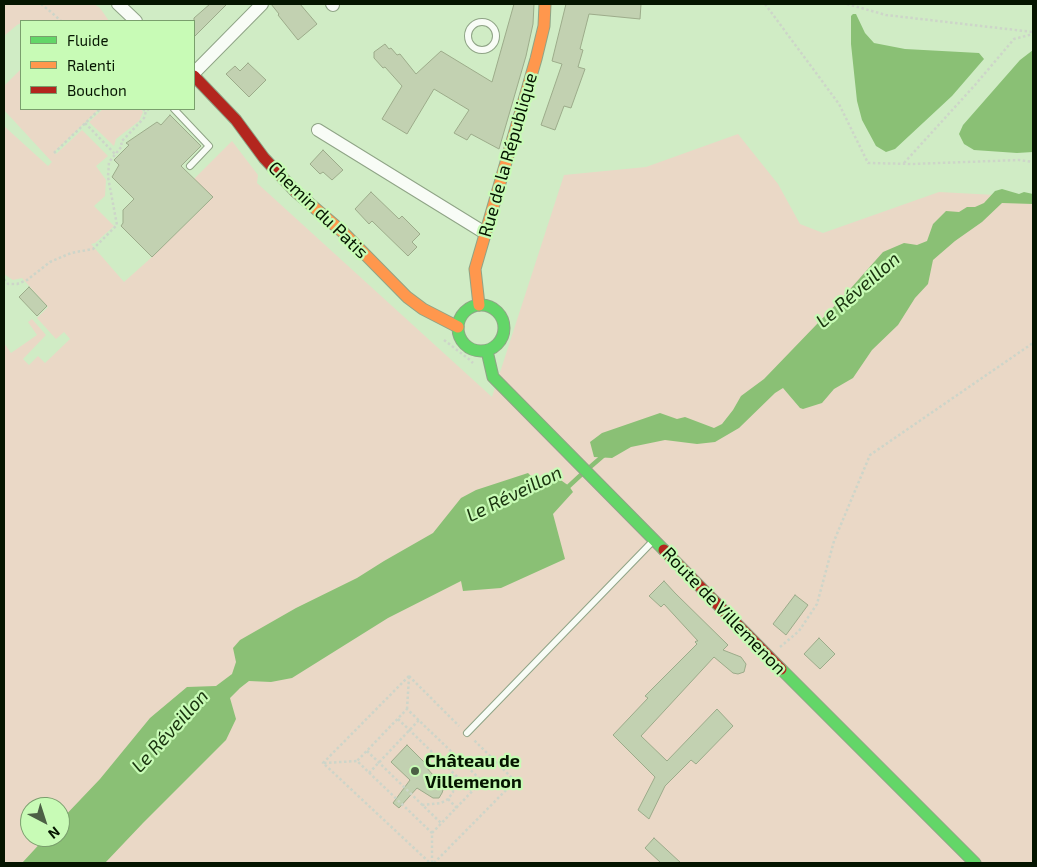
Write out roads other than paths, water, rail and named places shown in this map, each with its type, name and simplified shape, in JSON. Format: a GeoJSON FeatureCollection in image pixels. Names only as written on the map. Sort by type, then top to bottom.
{"type":"FeatureCollection","features":[{"type":"Feature","properties":{"kind":"street"},"geometry":{"type":"LineString","coordinates":[[118,4],[135,20]]}},
{"type":"Feature","properties":{"kind":"street"},"geometry":{"type":"LineString","coordinates":[[195,71],[262,4]]}},
{"type":"Feature","properties":{"kind":"street","name":"Rue de la République"},"geometry":{"type":"LineString","coordinates":[[479,305],[474,269],[540,42],[544,26],[545,4]]}},
{"type":"Feature","properties":{"kind":"street","name":"Chemin du Patis"},"geometry":{"type":"LineString","coordinates":[[195,77],[236,120],[264,158],[282,178],[345,234],[406,297],[423,309],[458,327]]}},
{"type":"Feature","properties":{"kind":"street"},"geometry":{"type":"LineString","coordinates":[[318,130],[485,232]]}},
{"type":"Feature","properties":{"kind":"street"},"geometry":{"type":"LineString","coordinates":[[479,305],[494,309],[503,321],[504,328],[503,336],[494,347],[480,352],[466,346],[459,334],[458,327],[462,315],[467,310],[479,305]]}},
{"type":"Feature","properties":{"kind":"street","name":"Route de Villemenon"},"geometry":{"type":"LineString","coordinates":[[487,350],[493,377],[975,863]]}},
{"type":"Feature","properties":{"kind":"lane"},"geometry":{"type":"LineString","coordinates":[[485,22],[494,29],[496,40],[493,45],[484,50],[473,48],[468,38],[470,28],[474,24],[485,22]]}},
{"type":"Feature","properties":{"kind":"lane"},"geometry":{"type":"LineString","coordinates":[[175,110],[210,146],[190,166]]}},
{"type":"Feature","properties":{"kind":"lane"},"geometry":{"type":"LineString","coordinates":[[467,733],[655,540]]}},
{"type":"Feature","properties":{"kind":"water"},"geometry":{"type":"Polygon","coordinates":[[[856,14],[865,33],[874,43],[905,49],[979,53],[984,59],[952,96],[895,149],[886,152],[876,146],[862,120],[857,101],[851,44],[851,16],[856,14]]]}},
{"type":"Feature","properties":{"kind":"water"},"geometry":{"type":"Polygon","coordinates":[[[1033,50],[1033,152],[1017,153],[974,150],[964,144],[959,134],[963,125],[1020,60],[1033,50]]]}},
{"type":"Feature","properties":{"kind":"water"},"geometry":{"type":"Polygon","coordinates":[[[1002,189],[1019,194],[1024,192],[1033,194],[1033,204],[1002,203],[982,222],[955,241],[933,260],[928,284],[915,298],[898,325],[872,350],[853,378],[834,389],[822,403],[803,409],[800,408],[783,388],[775,393],[739,428],[715,442],[697,444],[665,440],[631,447],[612,458],[594,457],[590,442],[602,433],[660,413],[677,419],[685,417],[714,428],[722,424],[741,396],[764,379],[844,296],[883,252],[904,243],[917,245],[927,241],[933,224],[946,211],[959,212],[967,207],[975,207],[984,203],[995,191],[1002,189]]]}},
{"type":"Feature","properties":{"kind":"water"},"geometry":{"type":"Polygon","coordinates":[[[528,473],[538,483],[551,473],[569,486],[573,492],[553,514],[565,559],[501,588],[463,591],[461,581],[388,618],[292,678],[271,682],[249,681],[230,698],[236,719],[226,740],[105,863],[22,863],[37,847],[70,847],[70,810],[100,779],[150,718],[187,687],[216,686],[232,674],[236,662],[233,648],[240,640],[296,608],[357,578],[433,533],[461,498],[476,490],[528,473]]]}},
{"type":"Feature","properties":{"kind":"waterway","name":"Le Réveillon"},"geometry":{"type":"LineString","coordinates":[[589,468],[604,455]]}},
{"type":"Feature","properties":{"kind":"waterway","name":"Le Réveillon"},"geometry":{"type":"LineString","coordinates":[[564,488],[569,486],[583,473]]}},
{"type":"Feature","properties":{"kind":"place","name":"Château de Villemenon"},"geometry":{"type":"Point","coordinates":[415,771]}}]}
